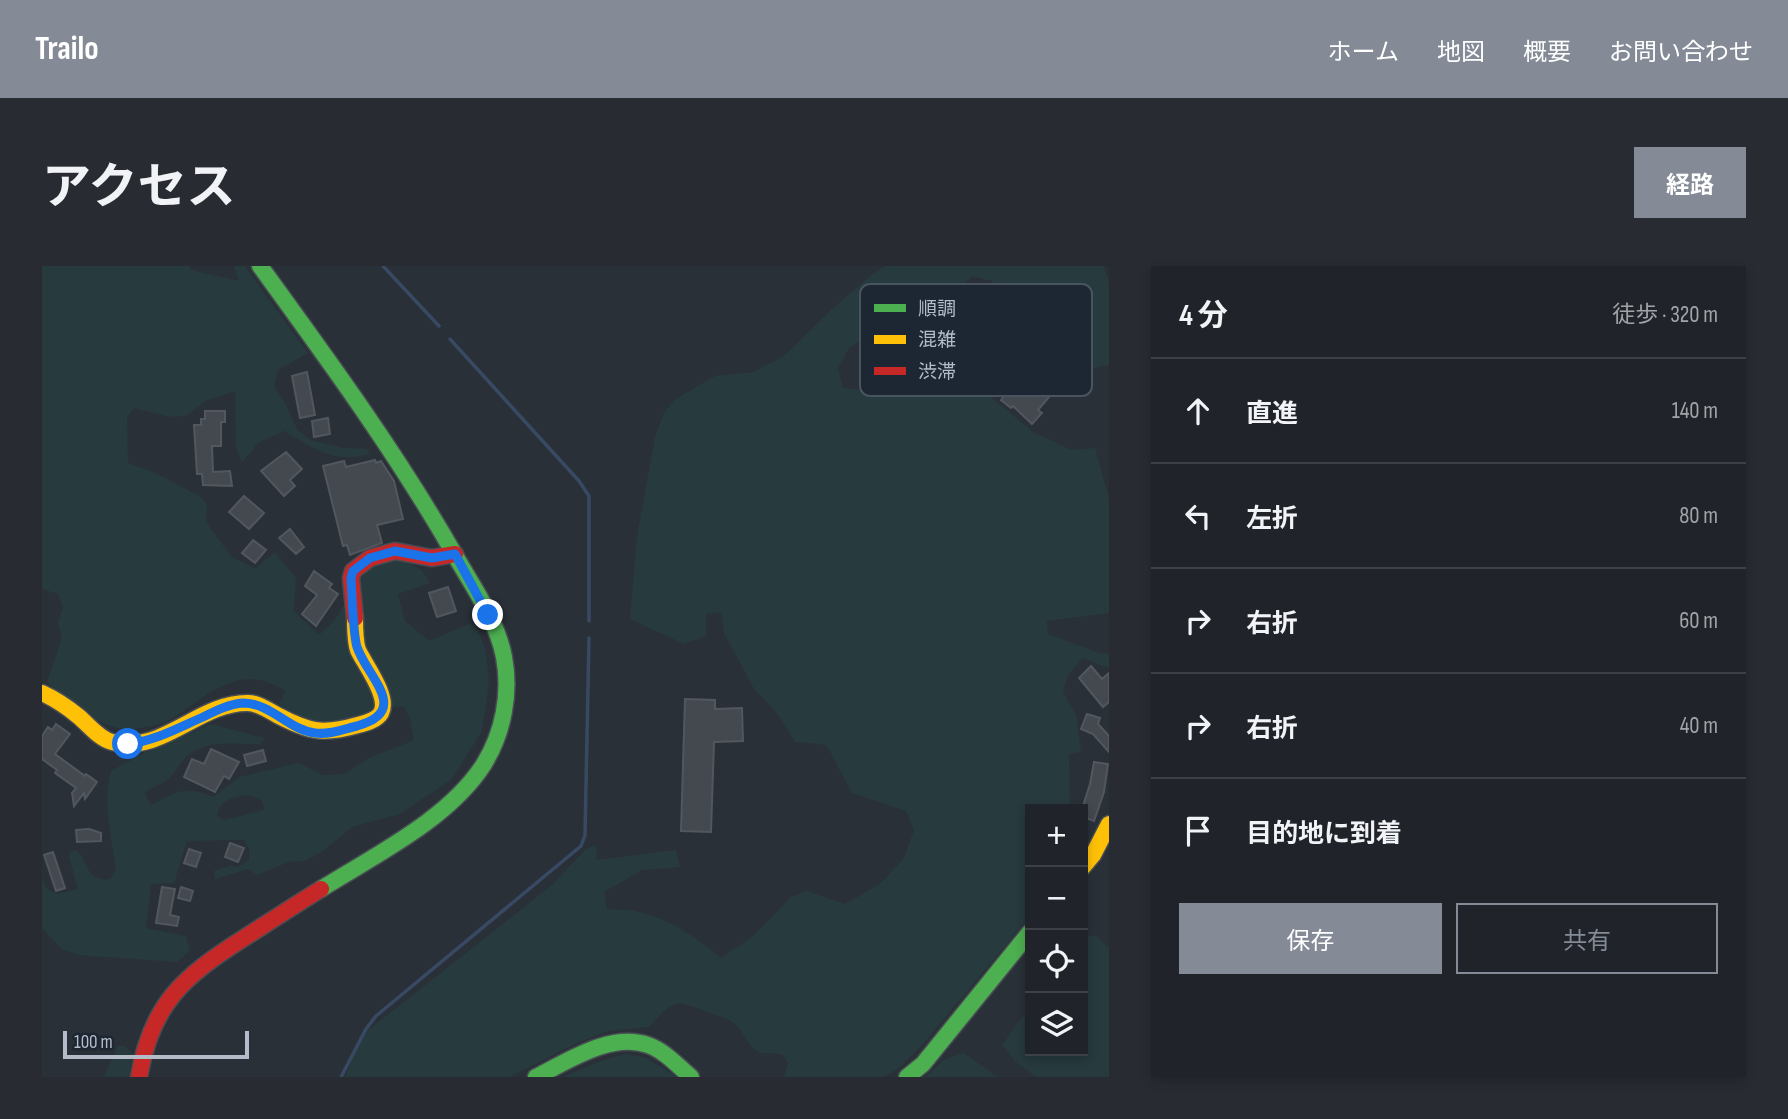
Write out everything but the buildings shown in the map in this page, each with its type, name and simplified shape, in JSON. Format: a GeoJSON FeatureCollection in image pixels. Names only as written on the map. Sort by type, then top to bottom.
{"type":"FeatureCollection","features":[{"type":"Feature","properties":{"kind":"street"},"geometry":{"type":"LineString","coordinates":[[139,1077],[151,1026],[169,995],[182,980],[221,952],[444,811],[481,772],[491,754],[506,701],[506,666],[494,627],[455,554],[377,429],[260,266]]}},
{"type":"Feature","properties":{"kind":"street"},"geometry":{"type":"LineString","coordinates":[[42,693],[59,701],[100,736],[111,742],[128,744],[156,738],[220,709],[238,704],[253,703],[306,731],[317,733],[330,733],[370,722],[382,712],[384,699],[357,647],[351,578],[353,571],[370,558],[395,551],[432,558],[455,554]]}},
{"type":"Feature","properties":{"kind":"street"},"geometry":{"type":"LineString","coordinates":[[1088,861],[1109,824]]}},
{"type":"Feature","properties":{"kind":"street"},"geometry":{"type":"LineString","coordinates":[[907,1077],[923,1064],[1025,938]]}},
{"type":"Feature","properties":{"kind":"street"},"geometry":{"type":"LineString","coordinates":[[537,1077],[599,1048],[631,1041],[646,1044],[691,1077]]}},
{"type":"Feature","properties":{"kind":"green space"},"geometry":{"type":"Polygon","coordinates":[[[42,266],[189,266],[191,270],[239,281],[234,266],[245,266],[308,353],[278,370],[274,386],[297,429],[310,440],[343,448],[367,449],[370,454],[357,457],[335,456],[315,449],[284,431],[258,443],[242,463],[236,446],[235,391],[205,401],[187,416],[171,417],[134,408],[127,418],[128,463],[156,473],[201,497],[207,505],[206,522],[231,556],[255,569],[275,552],[296,578],[294,611],[319,635],[335,620],[345,603],[361,601],[360,579],[371,567],[401,559],[422,570],[430,583],[398,594],[405,621],[430,641],[471,623],[477,628],[486,651],[489,680],[481,733],[451,780],[400,814],[352,827],[323,851],[305,861],[289,862],[257,875],[248,869],[215,879],[214,871],[231,865],[237,867],[249,860],[249,849],[244,840],[187,841],[174,883],[151,884],[146,928],[186,936],[190,951],[177,962],[79,955],[62,949],[42,928],[42,880],[46,888],[57,894],[78,889],[69,857],[70,852],[77,850],[96,877],[110,879],[116,870],[107,795],[111,771],[142,754],[211,724],[265,738],[260,744],[221,744],[194,751],[170,777],[145,794],[151,805],[188,791],[213,797],[239,777],[299,763],[323,775],[344,774],[369,758],[414,740],[404,706],[378,709],[342,724],[308,724],[279,704],[285,691],[255,679],[229,683],[162,723],[127,729],[105,724],[78,708],[47,682],[62,638],[58,622],[63,607],[58,594],[42,589],[42,266]],[[246,795],[228,800],[217,815],[224,820],[264,810],[257,797],[246,795]]]}},
{"type":"Feature","properties":{"kind":"green space"},"geometry":{"type":"Polygon","coordinates":[[[885,266],[1104,266],[1109,282],[1109,365],[1092,369],[1092,284],[993,284],[992,281],[972,276],[965,284],[861,284],[885,266]]]}},
{"type":"Feature","properties":{"kind":"green space"},"geometry":{"type":"Polygon","coordinates":[[[860,285],[860,341],[850,347],[838,368],[843,388],[860,389],[860,396],[994,396],[992,398],[1033,432],[1072,450],[1095,448],[1109,499],[1109,613],[1047,621],[1048,634],[1099,653],[1109,654],[1109,668],[1082,658],[1067,677],[1063,692],[1076,715],[1081,752],[1069,754],[1070,804],[1025,804],[1025,922],[924,1043],[900,1067],[883,1077],[784,1077],[788,1063],[782,1054],[758,1052],[732,1022],[681,1003],[670,1006],[649,1027],[608,1031],[573,1045],[510,1077],[345,1077],[362,1035],[552,885],[586,849],[596,845],[597,860],[676,850],[680,867],[642,870],[604,892],[607,909],[631,910],[658,918],[691,936],[721,958],[753,936],[790,898],[806,891],[845,904],[880,884],[904,858],[914,830],[906,811],[852,793],[827,746],[795,742],[777,713],[754,689],[724,633],[721,612],[706,614],[706,636],[684,644],[630,619],[637,537],[655,437],[664,413],[674,400],[715,376],[753,372],[784,356],[860,285]]]}},
{"type":"Feature","properties":{"kind":"green space"},"geometry":{"type":"Polygon","coordinates":[[[1095,935],[1109,948],[1109,1077],[1036,1077],[1016,1062],[1002,1045],[1025,1014],[1025,1056],[1088,1056],[1088,936],[1095,935]]]}},
{"type":"Feature","properties":{"kind":"green space"},"geometry":{"type":"Polygon","coordinates":[[[118,1046],[125,1046],[133,1053],[129,1077],[104,1077],[118,1046]]]}},
{"type":"Feature","properties":{"kind":"green space"},"geometry":{"type":"Polygon","coordinates":[[[964,1053],[997,1077],[925,1077],[945,1059],[964,1053]]]}},
{"type":"Feature","properties":{"kind":"green space"},"geometry":{"type":"Polygon","coordinates":[[[625,1054],[646,1058],[677,1077],[562,1077],[601,1061],[625,1054]]]}},
{"type":"Feature","properties":{"kind":"waterway"},"geometry":{"type":"LineString","coordinates":[[383,266],[439,326]]}},
{"type":"Feature","properties":{"kind":"waterway"},"geometry":{"type":"LineString","coordinates":[[450,339],[579,481],[589,496],[589,621]]}},
{"type":"Feature","properties":{"kind":"waterway"},"geometry":{"type":"LineString","coordinates":[[341,1077],[366,1029],[376,1016],[581,846],[585,835],[589,638]]}},
{"type":"Feature","properties":{"kind":"traffic: fast"},"geometry":{"type":"LineString","coordinates":[[260,266],[362,409],[434,519],[490,618],[501,644],[506,671],[506,699],[501,726],[491,752],[469,784],[431,819],[410,834],[321,889]]}},
{"type":"Feature","properties":{"kind":"traffic: fast"},"geometry":{"type":"LineString","coordinates":[[907,1077],[923,1064],[1025,938]]}},
{"type":"Feature","properties":{"kind":"traffic: fast"},"geometry":{"type":"LineString","coordinates":[[536,1077],[590,1050],[619,1042],[648,1045],[671,1059],[691,1077]]}},
{"type":"Feature","properties":{"kind":"traffic: slow"},"geometry":{"type":"LineString","coordinates":[[42,693],[65,706],[98,735],[112,742],[130,744],[147,741],[213,710],[248,703],[259,705],[307,728],[325,731],[346,728],[374,719],[381,713],[383,706],[376,681],[358,650],[355,618]]}},
{"type":"Feature","properties":{"kind":"traffic: slow"},"geometry":{"type":"LineString","coordinates":[[1088,861],[1109,824]]}},
{"type":"Feature","properties":{"kind":"traffic: jam"},"geometry":{"type":"LineString","coordinates":[[355,618],[351,578],[353,571],[370,558],[395,551],[432,558],[455,554]]}},
{"type":"Feature","properties":{"kind":"traffic: jam"},"geometry":{"type":"LineString","coordinates":[[139,1077],[152,1030],[162,1011],[188,979],[223,952],[321,889]]}},
{"type":"Feature","properties":{"kind":"route"},"geometry":{"type":"LineString","coordinates":[[128,744],[156,738],[220,709],[238,704],[253,703],[306,731],[317,733],[330,733],[377,718],[382,712],[384,699],[357,647],[351,578],[353,571],[370,558],[395,551],[432,558],[455,554],[488,615]]}}]}
